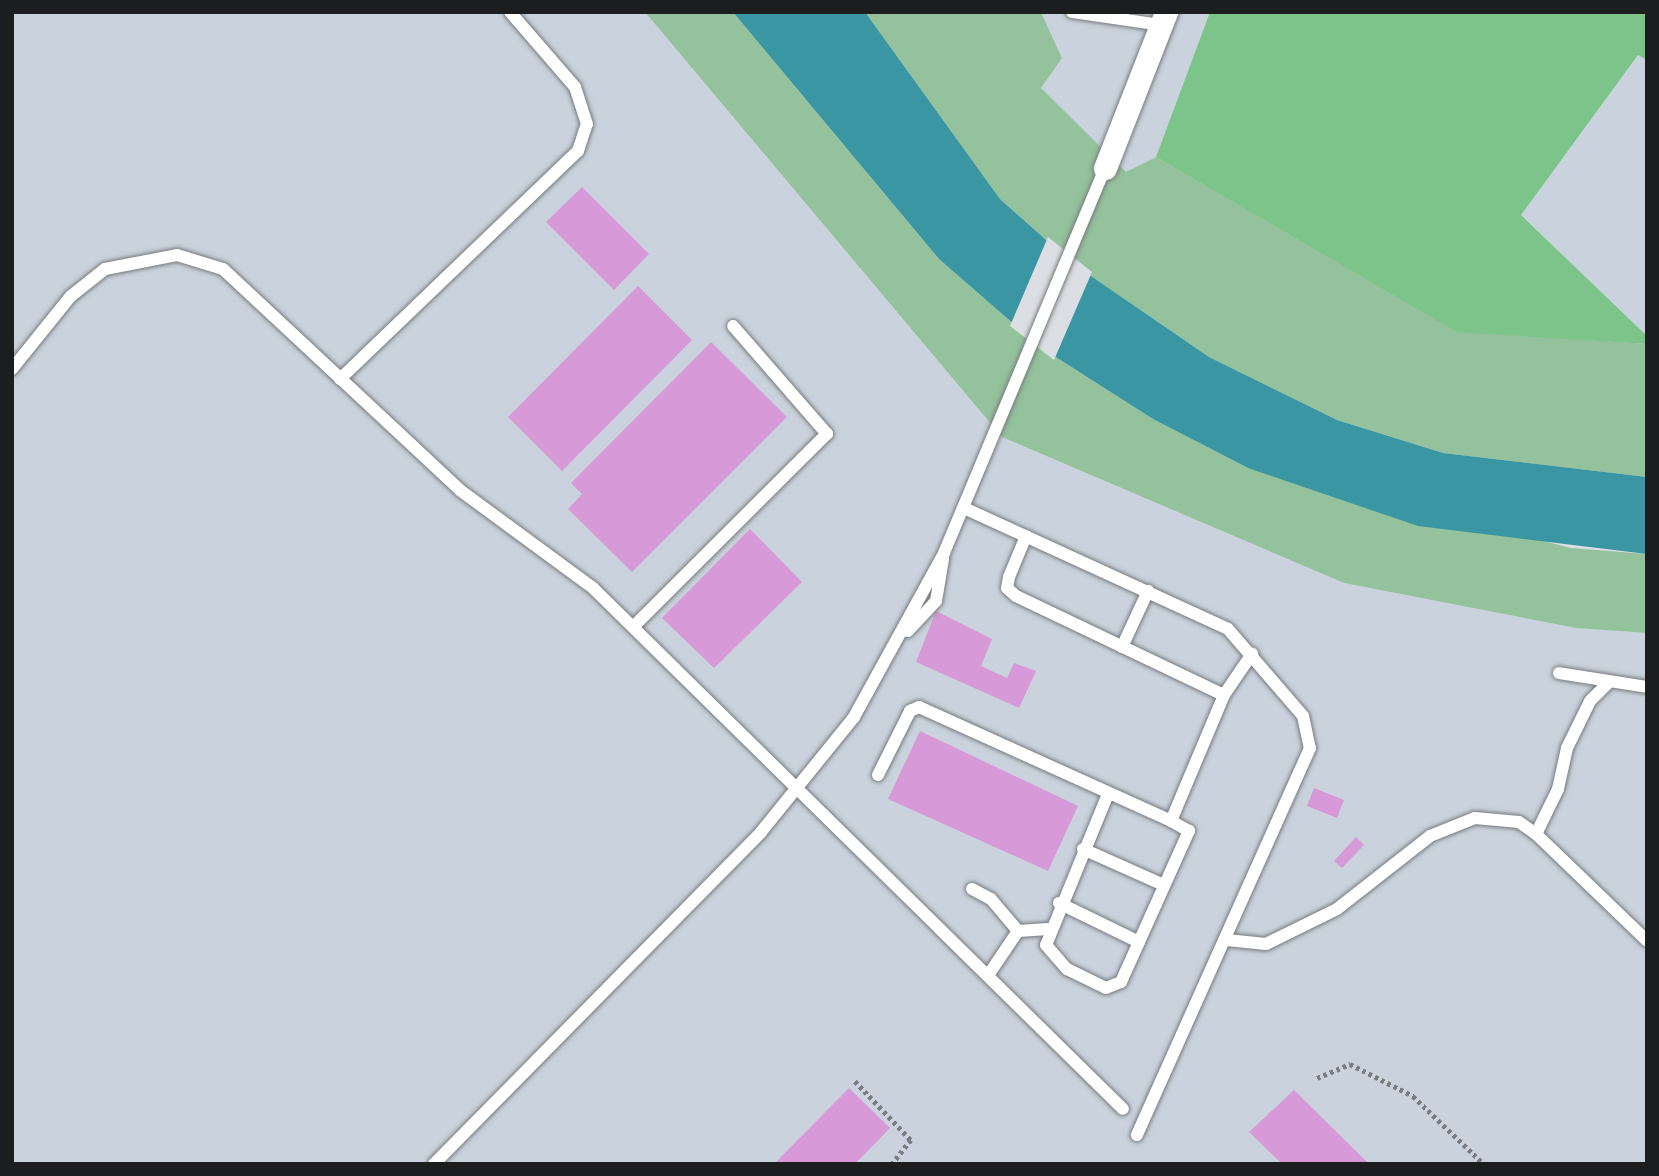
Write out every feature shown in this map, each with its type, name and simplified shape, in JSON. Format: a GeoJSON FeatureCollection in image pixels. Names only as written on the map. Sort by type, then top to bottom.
{"type":"FeatureCollection","features":[{"type":"Feature","properties":{"kind":"street"},"geometry":{"type":"LineString","coordinates":[[1105,168],[1163,19]]}},
{"type":"Feature","properties":{"kind":"lane"},"geometry":{"type":"LineString","coordinates":[[340,379],[578,151],[587,124],[575,87],[510,12]]}},
{"type":"Feature","properties":{"kind":"lane"},"geometry":{"type":"LineString","coordinates":[[1072,12],[1163,19]]}},
{"type":"Feature","properties":{"kind":"lane"},"geometry":{"type":"LineString","coordinates":[[905,634],[917,593],[944,552],[964,508],[979,464],[1105,168]]}},
{"type":"Feature","properties":{"kind":"lane"},"geometry":{"type":"LineString","coordinates":[[12,369],[88,278],[128,261],[177,255],[223,269],[246,286],[340,379],[461,491],[593,588],[989,974],[1123,1109]]}},
{"type":"Feature","properties":{"kind":"lane"},"geometry":{"type":"LineString","coordinates":[[633,627],[827,434],[733,326]]}},
{"type":"Feature","properties":{"kind":"lane"},"geometry":{"type":"LineString","coordinates":[[964,508],[1228,629],[1290,694],[1310,748],[1227,940],[1136,1135]]}},
{"type":"Feature","properties":{"kind":"lane"},"geometry":{"type":"LineString","coordinates":[[1027,536],[1007,588],[1224,695]]}},
{"type":"Feature","properties":{"kind":"lane"},"geometry":{"type":"LineString","coordinates":[[433,1164],[799,791],[905,634],[936,601],[944,552]]}},
{"type":"Feature","properties":{"kind":"lane"},"geometry":{"type":"LineString","coordinates":[[1122,647],[1148,591]]}},
{"type":"Feature","properties":{"kind":"lane"},"geometry":{"type":"LineString","coordinates":[[1171,821],[1224,695],[1252,654]]}},
{"type":"Feature","properties":{"kind":"lane"},"geometry":{"type":"LineString","coordinates":[[1559,673],[1647,687]]}},
{"type":"Feature","properties":{"kind":"lane"},"geometry":{"type":"LineString","coordinates":[[1536,834],[1567,748],[1590,701],[1609,682]]}},
{"type":"Feature","properties":{"kind":"lane"},"geometry":{"type":"LineString","coordinates":[[878,775],[910,711],[919,707],[1189,831],[1139,942],[1114,989],[1051,957],[1048,929],[1108,794]]}},
{"type":"Feature","properties":{"kind":"lane"},"geometry":{"type":"LineString","coordinates":[[1227,940],[1266,944],[1337,909],[1456,823],[1494,818],[1536,834],[1647,941]]}},
{"type":"Feature","properties":{"kind":"lane"},"geometry":{"type":"LineString","coordinates":[[1083,849],[1164,885]]}},
{"type":"Feature","properties":{"kind":"lane"},"geometry":{"type":"LineString","coordinates":[[972,888],[992,899],[1018,931]]}},
{"type":"Feature","properties":{"kind":"lane"},"geometry":{"type":"LineString","coordinates":[[1059,903],[1139,942]]}},
{"type":"Feature","properties":{"kind":"lane"},"geometry":{"type":"LineString","coordinates":[[1018,931],[1048,929]]}},
{"type":"Feature","properties":{"kind":"lane"},"geometry":{"type":"LineString","coordinates":[[989,974],[1018,931]]}},
{"type":"Feature","properties":{"kind":"path"},"geometry":{"type":"LineString","coordinates":[[1317,1078],[1350,1064],[1413,1096],[1484,1164]]}},
{"type":"Feature","properties":{"kind":"path"},"geometry":{"type":"LineString","coordinates":[[855,1081],[911,1140],[892,1164]]}},
{"type":"Feature","properties":{"kind":"shaded area"},"geometry":{"type":"Polygon","coordinates":[[[12,12],[645,12],[1002,437],[1344,583],[1576,628],[1647,633],[1647,1164],[12,1164],[12,12]]]}},
{"type":"Feature","properties":{"kind":"shaded area"},"geometry":{"type":"Polygon","coordinates":[[[1041,12],[1210,12],[1156,157],[1126,173],[1040,88],[1062,57],[1041,12]]]}},
{"type":"Feature","properties":{"kind":"shaded area"},"geometry":{"type":"Polygon","coordinates":[[[1638,55],[1647,60],[1647,336],[1521,215],[1638,55]]]}},
{"type":"Feature","properties":{"kind":"green space"},"geometry":{"type":"Polygon","coordinates":[[[645,12],[733,12],[939,259],[1040,347],[1153,419],[1248,468],[1571,548],[1647,554],[1647,633],[1576,628],[1344,583],[1002,437],[645,12]]]}},
{"type":"Feature","properties":{"kind":"green space"},"geometry":{"type":"Polygon","coordinates":[[[865,12],[1041,12],[1062,58],[1041,88],[1126,172],[1156,157],[1457,331],[1647,344],[1647,477],[1443,453],[1337,420],[1209,357],[1072,263],[1000,199],[865,12]]]}},
{"type":"Feature","properties":{"kind":"green space"},"geometry":{"type":"Polygon","coordinates":[[[1210,12],[1647,12],[1647,60],[1638,55],[1521,215],[1647,336],[1647,344],[1457,332],[1156,157],[1210,12]]]}},
{"type":"Feature","properties":{"kind":"water"},"geometry":{"type":"Polygon","coordinates":[[[733,12],[865,12],[1000,199],[1072,263],[1209,357],[1337,420],[1443,453],[1647,477],[1647,554],[1418,526],[1248,468],[1153,419],[1040,347],[939,259],[733,12]]]}},
{"type":"Feature","properties":{"kind":"pier"},"geometry":{"type":"Polygon","coordinates":[[[1048,237],[1092,272],[1054,360],[1010,326],[1048,237]]]}},
{"type":"Feature","properties":{"kind":"building"},"geometry":{"type":"Polygon","coordinates":[[[582,187],[649,254],[614,290],[546,222],[582,187]]]}},
{"type":"Feature","properties":{"kind":"building"},"geometry":{"type":"Polygon","coordinates":[[[638,286],[692,340],[562,471],[508,417],[638,286]]]}},
{"type":"Feature","properties":{"kind":"building"},"geometry":{"type":"Polygon","coordinates":[[[711,342],[787,417],[632,572],[568,509],[582,494],[571,483],[711,342]]]}},
{"type":"Feature","properties":{"kind":"building"},"geometry":{"type":"Polygon","coordinates":[[[750,529],[802,582],[714,668],[662,618],[750,529]]]}},
{"type":"Feature","properties":{"kind":"building"},"geometry":{"type":"Polygon","coordinates":[[[936,611],[992,639],[981,666],[1007,678],[1014,663],[1036,671],[1019,708],[916,662],[936,611]]]}},
{"type":"Feature","properties":{"kind":"building"},"geometry":{"type":"Polygon","coordinates":[[[920,731],[1078,806],[1048,871],[888,799],[920,731]]]}},
{"type":"Feature","properties":{"kind":"building"},"geometry":{"type":"Polygon","coordinates":[[[1314,788],[1344,800],[1337,818],[1307,806],[1314,788]]]}},
{"type":"Feature","properties":{"kind":"building"},"geometry":{"type":"Polygon","coordinates":[[[1356,837],[1364,845],[1342,868],[1334,861],[1356,837]]]}},
{"type":"Feature","properties":{"kind":"building"},"geometry":{"type":"Polygon","coordinates":[[[849,1088],[890,1128],[855,1164],[774,1164],[849,1088]]]}},
{"type":"Feature","properties":{"kind":"building"},"geometry":{"type":"Polygon","coordinates":[[[1294,1090],[1369,1164],[1282,1164],[1249,1132],[1294,1090]]]}}]}
